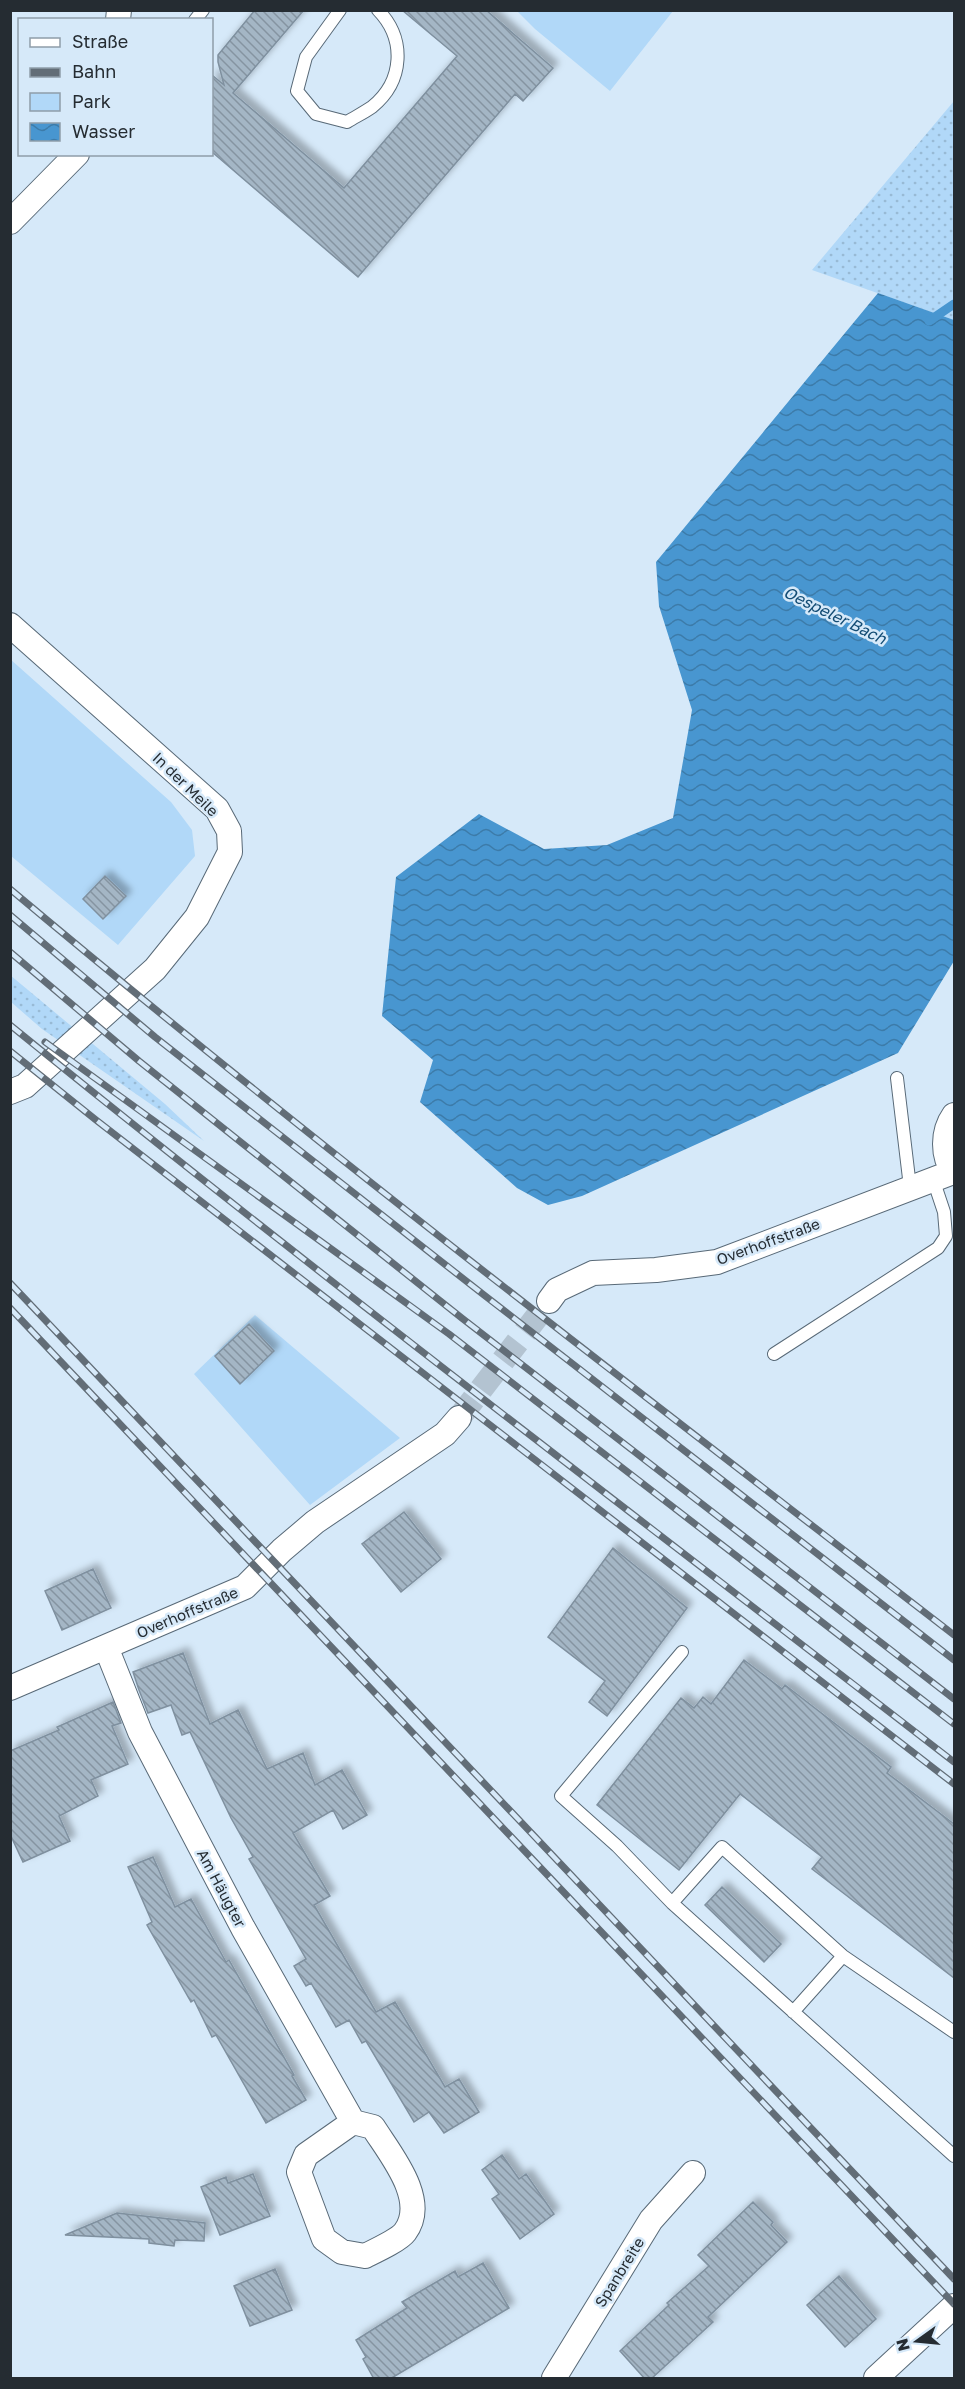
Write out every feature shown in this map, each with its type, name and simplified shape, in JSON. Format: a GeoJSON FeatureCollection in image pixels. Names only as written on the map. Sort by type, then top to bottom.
{"type":"FeatureCollection","features":[{"type":"Feature","properties":{"kind":"street"},"geometry":{"type":"LineString","coordinates":[[10,222],[75,156]]}},
{"type":"Feature","properties":{"kind":"street","name":"In der Meile"},"geometry":{"type":"LineString","coordinates":[[10,625],[217,809],[230,831],[230,852],[197,917],[155,969],[25,1086],[10,1092]]}},
{"type":"Feature","properties":{"kind":"street"},"geometry":{"type":"LineString","coordinates":[[947,1174],[944,1146],[946,1132],[954,1115]]}},
{"type":"Feature","properties":{"kind":"street","name":"Overhoffstraße"},"geometry":{"type":"LineString","coordinates":[[549,1301],[557,1290],[593,1273],[657,1270],[717,1262],[947,1174]]}},
{"type":"Feature","properties":{"kind":"street","name":"Overhoffstraße"},"geometry":{"type":"LineString","coordinates":[[10,1688],[245,1587],[303,1531],[445,1434],[459,1418]]}},
{"type":"Feature","properties":{"kind":"street","name":"Am Häugter"},"geometry":{"type":"LineString","coordinates":[[106,1647],[140,1732],[243,1928],[353,2122]]}},
{"type":"Feature","properties":{"kind":"street"},"geometry":{"type":"LineString","coordinates":[[353,2122],[374,2127],[411,2188],[413,2212],[405,2233],[365,2256],[342,2252],[324,2239],[299,2172],[306,2155],[353,2122]]}},
{"type":"Feature","properties":{"kind":"street","name":"Spanbreite"},"geometry":{"type":"LineString","coordinates":[[554,2379],[651,2220],[693,2173]]}},
{"type":"Feature","properties":{"kind":"street"},"geometry":{"type":"LineString","coordinates":[[876,2379],[954,2306]]}},
{"type":"Feature","properties":{"kind":"lane"},"geometry":{"type":"LineString","coordinates":[[340,10],[306,57],[297,91],[316,114],[347,122],[373,106],[396,78],[398,47],[384,17],[378,10]]}},
{"type":"Feature","properties":{"kind":"lane"},"geometry":{"type":"LineString","coordinates":[[897,1078],[910,1187]]}},
{"type":"Feature","properties":{"kind":"lane"},"geometry":{"type":"LineString","coordinates":[[774,1354],[938,1248],[946,1236],[947,1174]]}},
{"type":"Feature","properties":{"kind":"lane"},"geometry":{"type":"LineString","coordinates":[[682,1652],[561,1796],[617,1846],[672,1903],[954,2156]]}},
{"type":"Feature","properties":{"kind":"lane"},"geometry":{"type":"LineString","coordinates":[[672,1903],[722,1847],[843,1956],[954,2032]]}},
{"type":"Feature","properties":{"kind":"lane"},"geometry":{"type":"LineString","coordinates":[[793,2012],[843,1956]]}},
{"type":"Feature","properties":{"kind":"green space"},"geometry":{"type":"Polygon","coordinates":[[[517,11],[673,11],[610,91],[535,29],[517,11]]]}},
{"type":"Feature","properties":{"kind":"green space"},"geometry":{"type":"Polygon","coordinates":[[[954,101],[954,320],[812,270],[954,101]]]}},
{"type":"Feature","properties":{"kind":"green space"},"geometry":{"type":"Polygon","coordinates":[[[10,659],[171,802],[192,830],[195,856],[118,945],[11,856],[10,659]]]}},
{"type":"Feature","properties":{"kind":"green space"},"geometry":{"type":"Polygon","coordinates":[[[10,975],[165,1104],[204,1141],[42,1029],[11,1002],[10,975]]]}},
{"type":"Feature","properties":{"kind":"green space"},"geometry":{"type":"Polygon","coordinates":[[[255,1315],[400,1438],[310,1505],[194,1374],[255,1315]]]}},
{"type":"Feature","properties":{"kind":"water"},"geometry":{"type":"Polygon","coordinates":[[[878,293],[954,320],[954,961],[898,1053],[582,1196],[548,1205],[517,1188],[420,1102],[433,1060],[382,1016],[396,877],[479,814],[544,849],[607,845],[673,818],[692,710],[659,606],[656,562],[878,293]]]}},
{"type":"Feature","properties":{"kind":"building"},"geometry":{"type":"Polygon","coordinates":[[[255,10],[304,10],[233,93],[344,188],[457,56],[402,10],[486,10],[553,68],[523,101],[515,94],[358,277],[213,153],[213,76],[224,85],[218,55],[255,10]]]}},
{"type":"Feature","properties":{"kind":"building"},"geometry":{"type":"Polygon","coordinates":[[[105,876],[126,896],[103,919],[83,899],[105,876]]]}},
{"type":"Feature","properties":{"kind":"building"},"geometry":{"type":"Polygon","coordinates":[[[249,1324],[274,1351],[240,1384],[215,1356],[249,1324]]]}},
{"type":"Feature","properties":{"kind":"building"},"geometry":{"type":"Polygon","coordinates":[[[404,1512],[441,1559],[401,1592],[362,1544],[404,1512]]]}},
{"type":"Feature","properties":{"kind":"building"},"geometry":{"type":"Polygon","coordinates":[[[613,1548],[687,1608],[607,1716],[589,1702],[605,1681],[548,1637],[613,1548]]]}},
{"type":"Feature","properties":{"kind":"building"},"geometry":{"type":"Polygon","coordinates":[[[93,1569],[111,1608],[62,1630],[45,1591],[93,1569]]]}},
{"type":"Feature","properties":{"kind":"building"},"geometry":{"type":"Polygon","coordinates":[[[183,1653],[210,1724],[238,1710],[267,1769],[303,1753],[315,1785],[342,1770],[367,1815],[343,1829],[333,1810],[293,1833],[330,1896],[314,1905],[376,2012],[395,2002],[445,2087],[459,2079],[479,2112],[444,2133],[429,2112],[414,2122],[366,2041],[362,2043],[349,2020],[336,2027],[311,1983],[306,1986],[294,1966],[306,1959],[249,1859],[253,1857],[231,1818],[190,1732],[182,1735],[171,1705],[148,1713],[133,1672],[183,1653]]]}},
{"type":"Feature","properties":{"kind":"building"},"geometry":{"type":"Polygon","coordinates":[[[744,1660],[782,1689],[785,1685],[891,1767],[887,1773],[954,1824],[954,1978],[812,1869],[822,1857],[740,1794],[679,1870],[597,1805],[681,1698],[694,1708],[703,1697],[711,1704],[744,1660]]]}},
{"type":"Feature","properties":{"kind":"building"},"geometry":{"type":"Polygon","coordinates":[[[113,1702],[121,1723],[112,1726],[128,1764],[91,1780],[98,1796],[59,1816],[70,1841],[23,1862],[10,1834],[10,1751],[59,1730],[57,1727],[113,1702]]]}},
{"type":"Feature","properties":{"kind":"building"},"geometry":{"type":"Polygon","coordinates":[[[153,1857],[175,1907],[191,1899],[226,1962],[229,1960],[306,2100],[266,2123],[216,2035],[212,2037],[194,2000],[191,2002],[147,1925],[152,1922],[128,1867],[153,1857]]]}},
{"type":"Feature","properties":{"kind":"building"},"geometry":{"type":"Polygon","coordinates":[[[722,1887],[781,1944],[764,1962],[705,1905],[722,1887]]]}},
{"type":"Feature","properties":{"kind":"building"},"geometry":{"type":"Polygon","coordinates":[[[502,2155],[519,2179],[526,2174],[554,2214],[520,2239],[492,2199],[499,2194],[482,2170],[502,2155]]]}},
{"type":"Feature","properties":{"kind":"building"},"geometry":{"type":"Polygon","coordinates":[[[253,2174],[270,2216],[220,2235],[201,2187],[226,2177],[228,2183],[253,2174]]]}},
{"type":"Feature","properties":{"kind":"building"},"geometry":{"type":"Polygon","coordinates":[[[753,2202],[773,2222],[771,2225],[787,2242],[708,2317],[713,2322],[651,2379],[645,2379],[620,2351],[669,2305],[667,2303],[709,2266],[698,2255],[753,2202]]]}},
{"type":"Feature","properties":{"kind":"building"},"geometry":{"type":"Polygon","coordinates":[[[117,2213],[205,2223],[204,2241],[175,2240],[174,2246],[149,2243],[149,2239],[65,2235],[117,2213]]]}},
{"type":"Feature","properties":{"kind":"building"},"geometry":{"type":"Polygon","coordinates":[[[483,2263],[509,2308],[390,2379],[374,2379],[363,2359],[366,2357],[356,2340],[407,2308],[402,2302],[455,2271],[458,2277],[483,2263]]]}},
{"type":"Feature","properties":{"kind":"building"},"geometry":{"type":"Polygon","coordinates":[[[275,2269],[292,2310],[250,2326],[234,2286],[275,2269]]]}},
{"type":"Feature","properties":{"kind":"building"},"geometry":{"type":"Polygon","coordinates":[[[839,2276],[876,2319],[845,2347],[807,2305],[839,2276]]]}},
{"type":"Feature","properties":{"kind":"waterway","name":"Oespeler Bach"},"geometry":{"type":"LineString","coordinates":[[929,321],[954,304]]}},
{"type":"Feature","properties":{"kind":"tunnel"},"geometry":{"type":"LineString","coordinates":[[459,1418],[549,1301]]}},
{"type":"Feature","properties":{"kind":"railway"},"geometry":{"type":"LineString","coordinates":[[10,889],[360,1174],[954,1635]]}},
{"type":"Feature","properties":{"kind":"railway"},"geometry":{"type":"LineString","coordinates":[[10,915],[155,1037],[954,1660]]}},
{"type":"Feature","properties":{"kind":"railway"},"geometry":{"type":"LineString","coordinates":[[10,952],[139,1061],[463,1319],[954,1699]]}},
{"type":"Feature","properties":{"kind":"railway"},"geometry":{"type":"LineString","coordinates":[[10,1025],[362,1305],[954,1762]]}},
{"type":"Feature","properties":{"kind":"railway"},"geometry":{"type":"LineString","coordinates":[[45,1042],[449,1334],[954,1724]]}},
{"type":"Feature","properties":{"kind":"railway"},"geometry":{"type":"LineString","coordinates":[[10,1051],[954,1784]]}},
{"type":"Feature","properties":{"kind":"railway"},"geometry":{"type":"LineString","coordinates":[[10,1283],[954,2279]]}},
{"type":"Feature","properties":{"kind":"railway"},"geometry":{"type":"LineString","coordinates":[[10,1308],[954,2304]]}}]}
